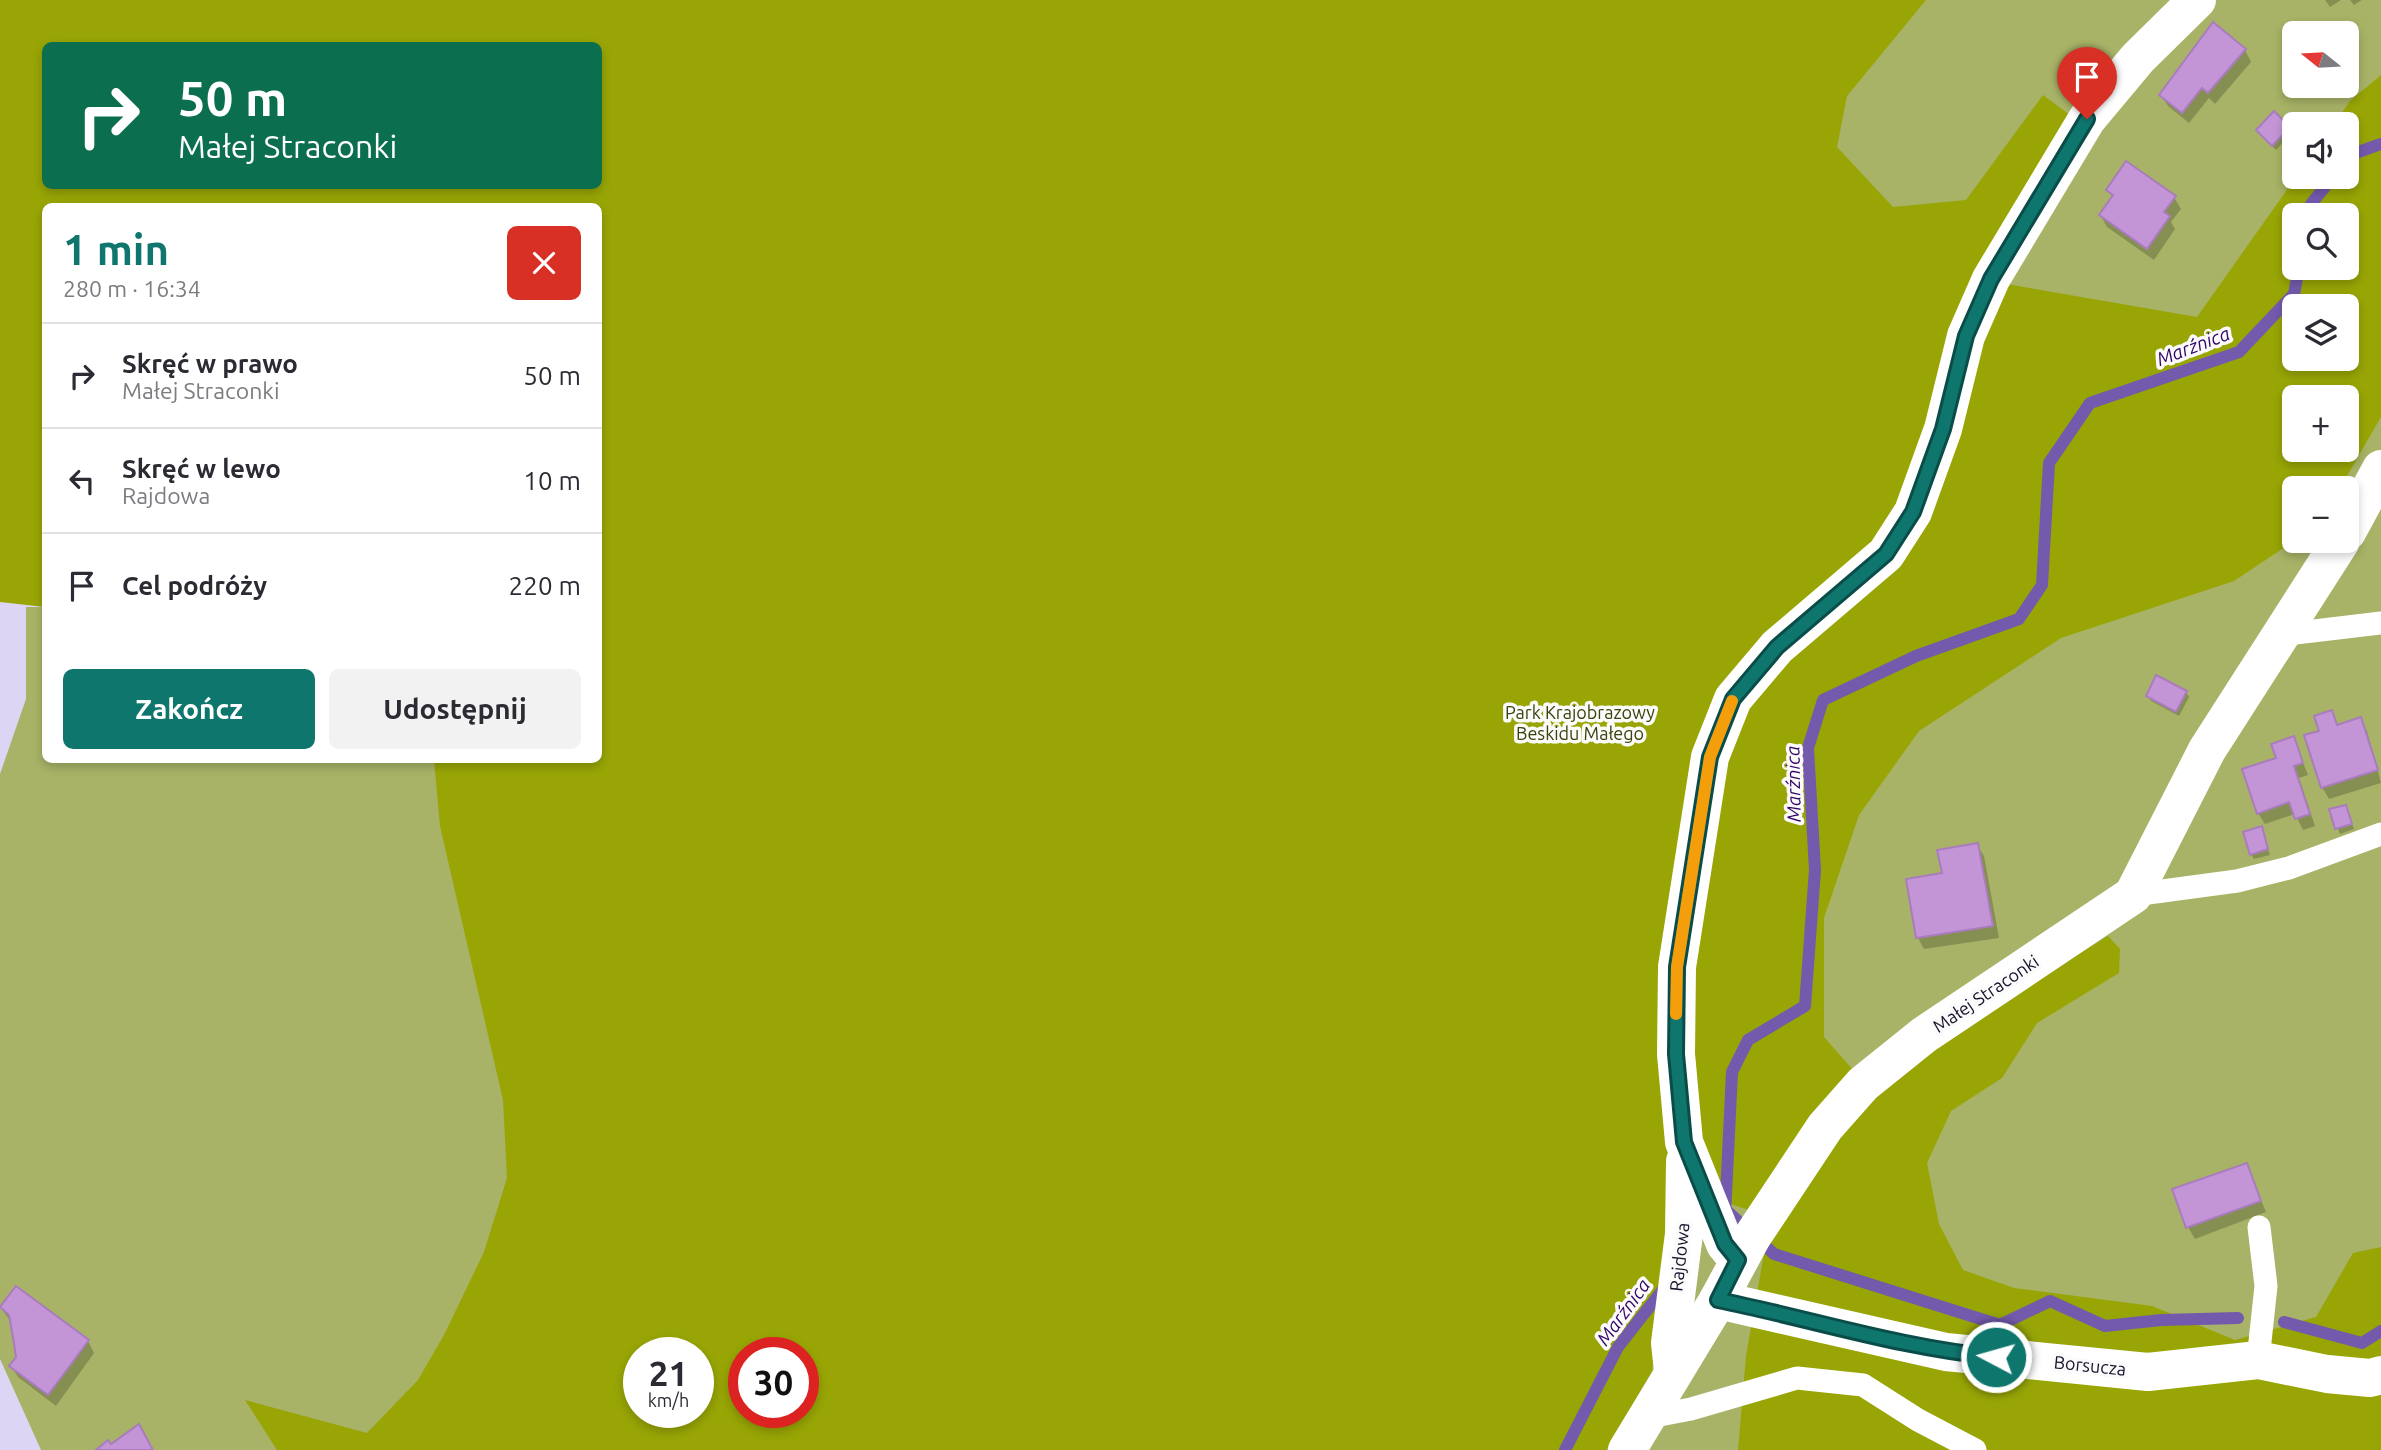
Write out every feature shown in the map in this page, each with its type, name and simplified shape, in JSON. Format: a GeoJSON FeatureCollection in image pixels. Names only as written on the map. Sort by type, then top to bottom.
{"type":"FeatureCollection","features":[{"type":"Feature","properties":{"kind":"street","name":"Rajdowa"},"geometry":{"type":"LineString","coordinates":[[1732,1252],[1692,1158],[1676,1054],[1677,967],[1710,757],[1733,699],[1777,647],[1886,554],[1913,512],[1943,429],[1966,336],[1991,279],[2087,119],[2138,58],[2197,0]]}},
{"type":"Feature","properties":{"kind":"street"},"geometry":{"type":"LineString","coordinates":[[2359,510],[2381,469]]}},
{"type":"Feature","properties":{"kind":"street","name":"Małej Straconki"},"geometry":{"type":"LineString","coordinates":[[1636,1434],[1672,1371],[1718,1300],[1732,1252],[1825,1127],[1863,1084],[1924,1035],[2133,895],[2207,750],[2334,553]]}},
{"type":"Feature","properties":{"kind":"street","name":"Rajdowa"},"geometry":{"type":"LineString","coordinates":[[1672,1371],[1670,1343],[1692,1158]]}},
{"type":"Feature","properties":{"kind":"street","name":"Borsucza"},"geometry":{"type":"LineString","coordinates":[[1718,1300],[1946,1352],[2148,1372],[2258,1360],[2327,1374],[2370,1378],[2381,1375]]}},
{"type":"Feature","properties":{"kind":"lane"},"geometry":{"type":"LineString","coordinates":[[2280,635],[2381,623]]}},
{"type":"Feature","properties":{"kind":"lane"},"geometry":{"type":"LineString","coordinates":[[2133,895],[2250,877],[2289,867],[2381,834]]}},
{"type":"Feature","properties":{"kind":"lane"},"geometry":{"type":"LineString","coordinates":[[2258,1360],[2266,1286],[2259,1227]]}},
{"type":"Feature","properties":{"kind":"lane"},"geometry":{"type":"LineString","coordinates":[[1636,1434],[1690,1409],[1797,1378],[1863,1385],[1918,1420],[1975,1450]]}},
{"type":"Feature","properties":{"kind":"green space","name":"Park Krajobrazowy Beskidu Małego"},"geometry":{"type":"Polygon","coordinates":[[[0,0],[2381,0],[2381,1450],[41,1450],[0,1359],[0,774],[26,699],[26,607],[42,607],[42,763],[602,763],[602,203],[45,203],[42,189],[602,189],[602,42],[42,42],[42,188],[0,0]]]}},
{"type":"Feature","properties":{"kind":"green space","name":"Park Krajobrazowy Beskidu Małego"},"geometry":{"type":"Polygon","coordinates":[[[0,0],[1926,0],[1847,96],[1837,147],[1893,207],[1966,200],[2043,95],[2074,118],[1901,512],[1699,759],[1675,1190],[1652,1371],[1606,1450],[277,1450],[245,1400],[367,1433],[418,1380],[444,1335],[484,1252],[507,1178],[503,1100],[440,826],[434,763],[602,763],[602,203],[42,203],[42,607],[0,602],[0,0]]]}},
{"type":"Feature","properties":{"kind":"green space"},"geometry":{"type":"Polygon","coordinates":[[[2381,75],[2381,417],[2359,455],[2359,385],[2282,385],[2282,462],[2355,462],[2347,476],[2282,476],[2282,549],[2234,581],[2061,638],[1919,731],[1859,815],[1824,918],[1824,1037],[1853,1070],[1749,1210],[1718,1200],[1696,1134],[1685,980],[1718,763],[1741,707],[1891,560],[2001,283],[2197,317],[2288,189],[2359,189],[2359,112],[2342,112],[2350,101],[2359,98],[2359,93],[2381,75]]]}},
{"type":"Feature","properties":{"kind":"green space"},"geometry":{"type":"Polygon","coordinates":[[[2108,936],[2120,949],[2119,973],[2037,1023],[2002,1078],[1951,1111],[1927,1163],[1939,1224],[1963,1270],[2014,1288],[2152,1306],[2235,1340],[2316,1317],[2353,1253],[2381,1247],[2381,1450],[1738,1450],[1746,1356],[1766,1242],[1804,1182],[1875,1092],[1932,1045],[2108,936]]]}},
{"type":"Feature","properties":{"kind":"building"},"geometry":{"type":"Polygon","coordinates":[[[2213,22],[2246,49],[2208,93],[2202,88],[2182,113],[2159,95],[2213,22]]]}},
{"type":"Feature","properties":{"kind":"building"},"geometry":{"type":"Polygon","coordinates":[[[2274,111],[2282,119],[2282,135],[2272,146],[2256,130],[2274,111]]]}},
{"type":"Feature","properties":{"kind":"building"},"geometry":{"type":"Polygon","coordinates":[[[2126,161],[2176,196],[2164,212],[2170,216],[2147,249],[2099,215],[2113,195],[2106,190],[2126,161]]]}},
{"type":"Feature","properties":{"kind":"building"},"geometry":{"type":"Polygon","coordinates":[[[2156,675],[2187,691],[2176,712],[2146,696],[2156,675]]]}},
{"type":"Feature","properties":{"kind":"building"},"geometry":{"type":"Polygon","coordinates":[[[2332,710],[2337,725],[2361,717],[2378,770],[2321,788],[2304,735],[2319,731],[2314,716],[2332,710]]]}},
{"type":"Feature","properties":{"kind":"building"},"geometry":{"type":"Polygon","coordinates":[[[2294,736],[2303,763],[2294,766],[2310,814],[2295,819],[2289,802],[2257,814],[2242,769],[2276,758],[2271,744],[2294,736]]]}},
{"type":"Feature","properties":{"kind":"building"},"geometry":{"type":"Polygon","coordinates":[[[2346,805],[2352,824],[2335,829],[2329,809],[2346,805]]]}},
{"type":"Feature","properties":{"kind":"building"},"geometry":{"type":"Polygon","coordinates":[[[2262,826],[2268,849],[2250,855],[2243,832],[2262,826]]]}},
{"type":"Feature","properties":{"kind":"building"},"geometry":{"type":"Polygon","coordinates":[[[1978,843],[1993,926],[1916,938],[1906,879],[1942,873],[1937,850],[1978,843]]]}},
{"type":"Feature","properties":{"kind":"building"},"geometry":{"type":"Polygon","coordinates":[[[2247,1163],[2261,1201],[2186,1228],[2172,1189],[2247,1163]]]}},
{"type":"Feature","properties":{"kind":"building"},"geometry":{"type":"Polygon","coordinates":[[[16,1286],[89,1340],[48,1395],[9,1366],[16,1357],[14,1343],[9,1315],[0,1307],[16,1286]]]}},
{"type":"Feature","properties":{"kind":"building"},"geometry":{"type":"Polygon","coordinates":[[[139,1424],[153,1450],[96,1450],[108,1440],[111,1444],[139,1424]]]}},
{"type":"Feature","properties":{"kind":"waterway","name":"Marźnica"},"geometry":{"type":"LineString","coordinates":[[2359,152],[2381,144]]}},
{"type":"Feature","properties":{"kind":"waterway","name":"Marźnica"},"geometry":{"type":"LineString","coordinates":[[2312,203],[2323,189]]}},
{"type":"Feature","properties":{"kind":"waterway","name":"Marźnica"},"geometry":{"type":"LineString","coordinates":[[1725,1215],[1732,1072],[1748,1040],[1805,1006],[1815,870],[1808,748],[1823,700],[1916,656],[2019,619],[2042,585],[2049,463],[2090,403],[2239,352],[2294,294],[2297,280]]}},
{"type":"Feature","properties":{"kind":"waterway"},"geometry":{"type":"LineString","coordinates":[[1727,1211],[1774,1254],[2000,1325],[2050,1301],[2105,1326],[2161,1320],[2238,1318]]}},
{"type":"Feature","properties":{"kind":"waterway","name":"Marźnica"},"geometry":{"type":"LineString","coordinates":[[1565,1450],[1618,1347],[1665,1287]]}},
{"type":"Feature","properties":{"kind":"waterway"},"geometry":{"type":"LineString","coordinates":[[2284,1322],[2362,1343],[2381,1331]]}},
{"type":"Feature","properties":{"kind":"slow traffic"},"geometry":{"type":"LineString","coordinates":[[1676,1014],[1677,967],[1710,757],[1732,701]]}},
{"type":"Feature","properties":{"kind":"route"},"geometry":{"type":"LineString","coordinates":[[1996,1357],[1946,1352],[1872,1337],[1809,1319],[1718,1300],[1738,1260],[1725,1244],[1699,1173],[1684,1142],[1676,1054],[1677,967],[1710,757],[1733,699],[1777,647],[1886,554],[1913,512],[1943,429],[1966,336],[1991,279],[2087,119]]}}]}
